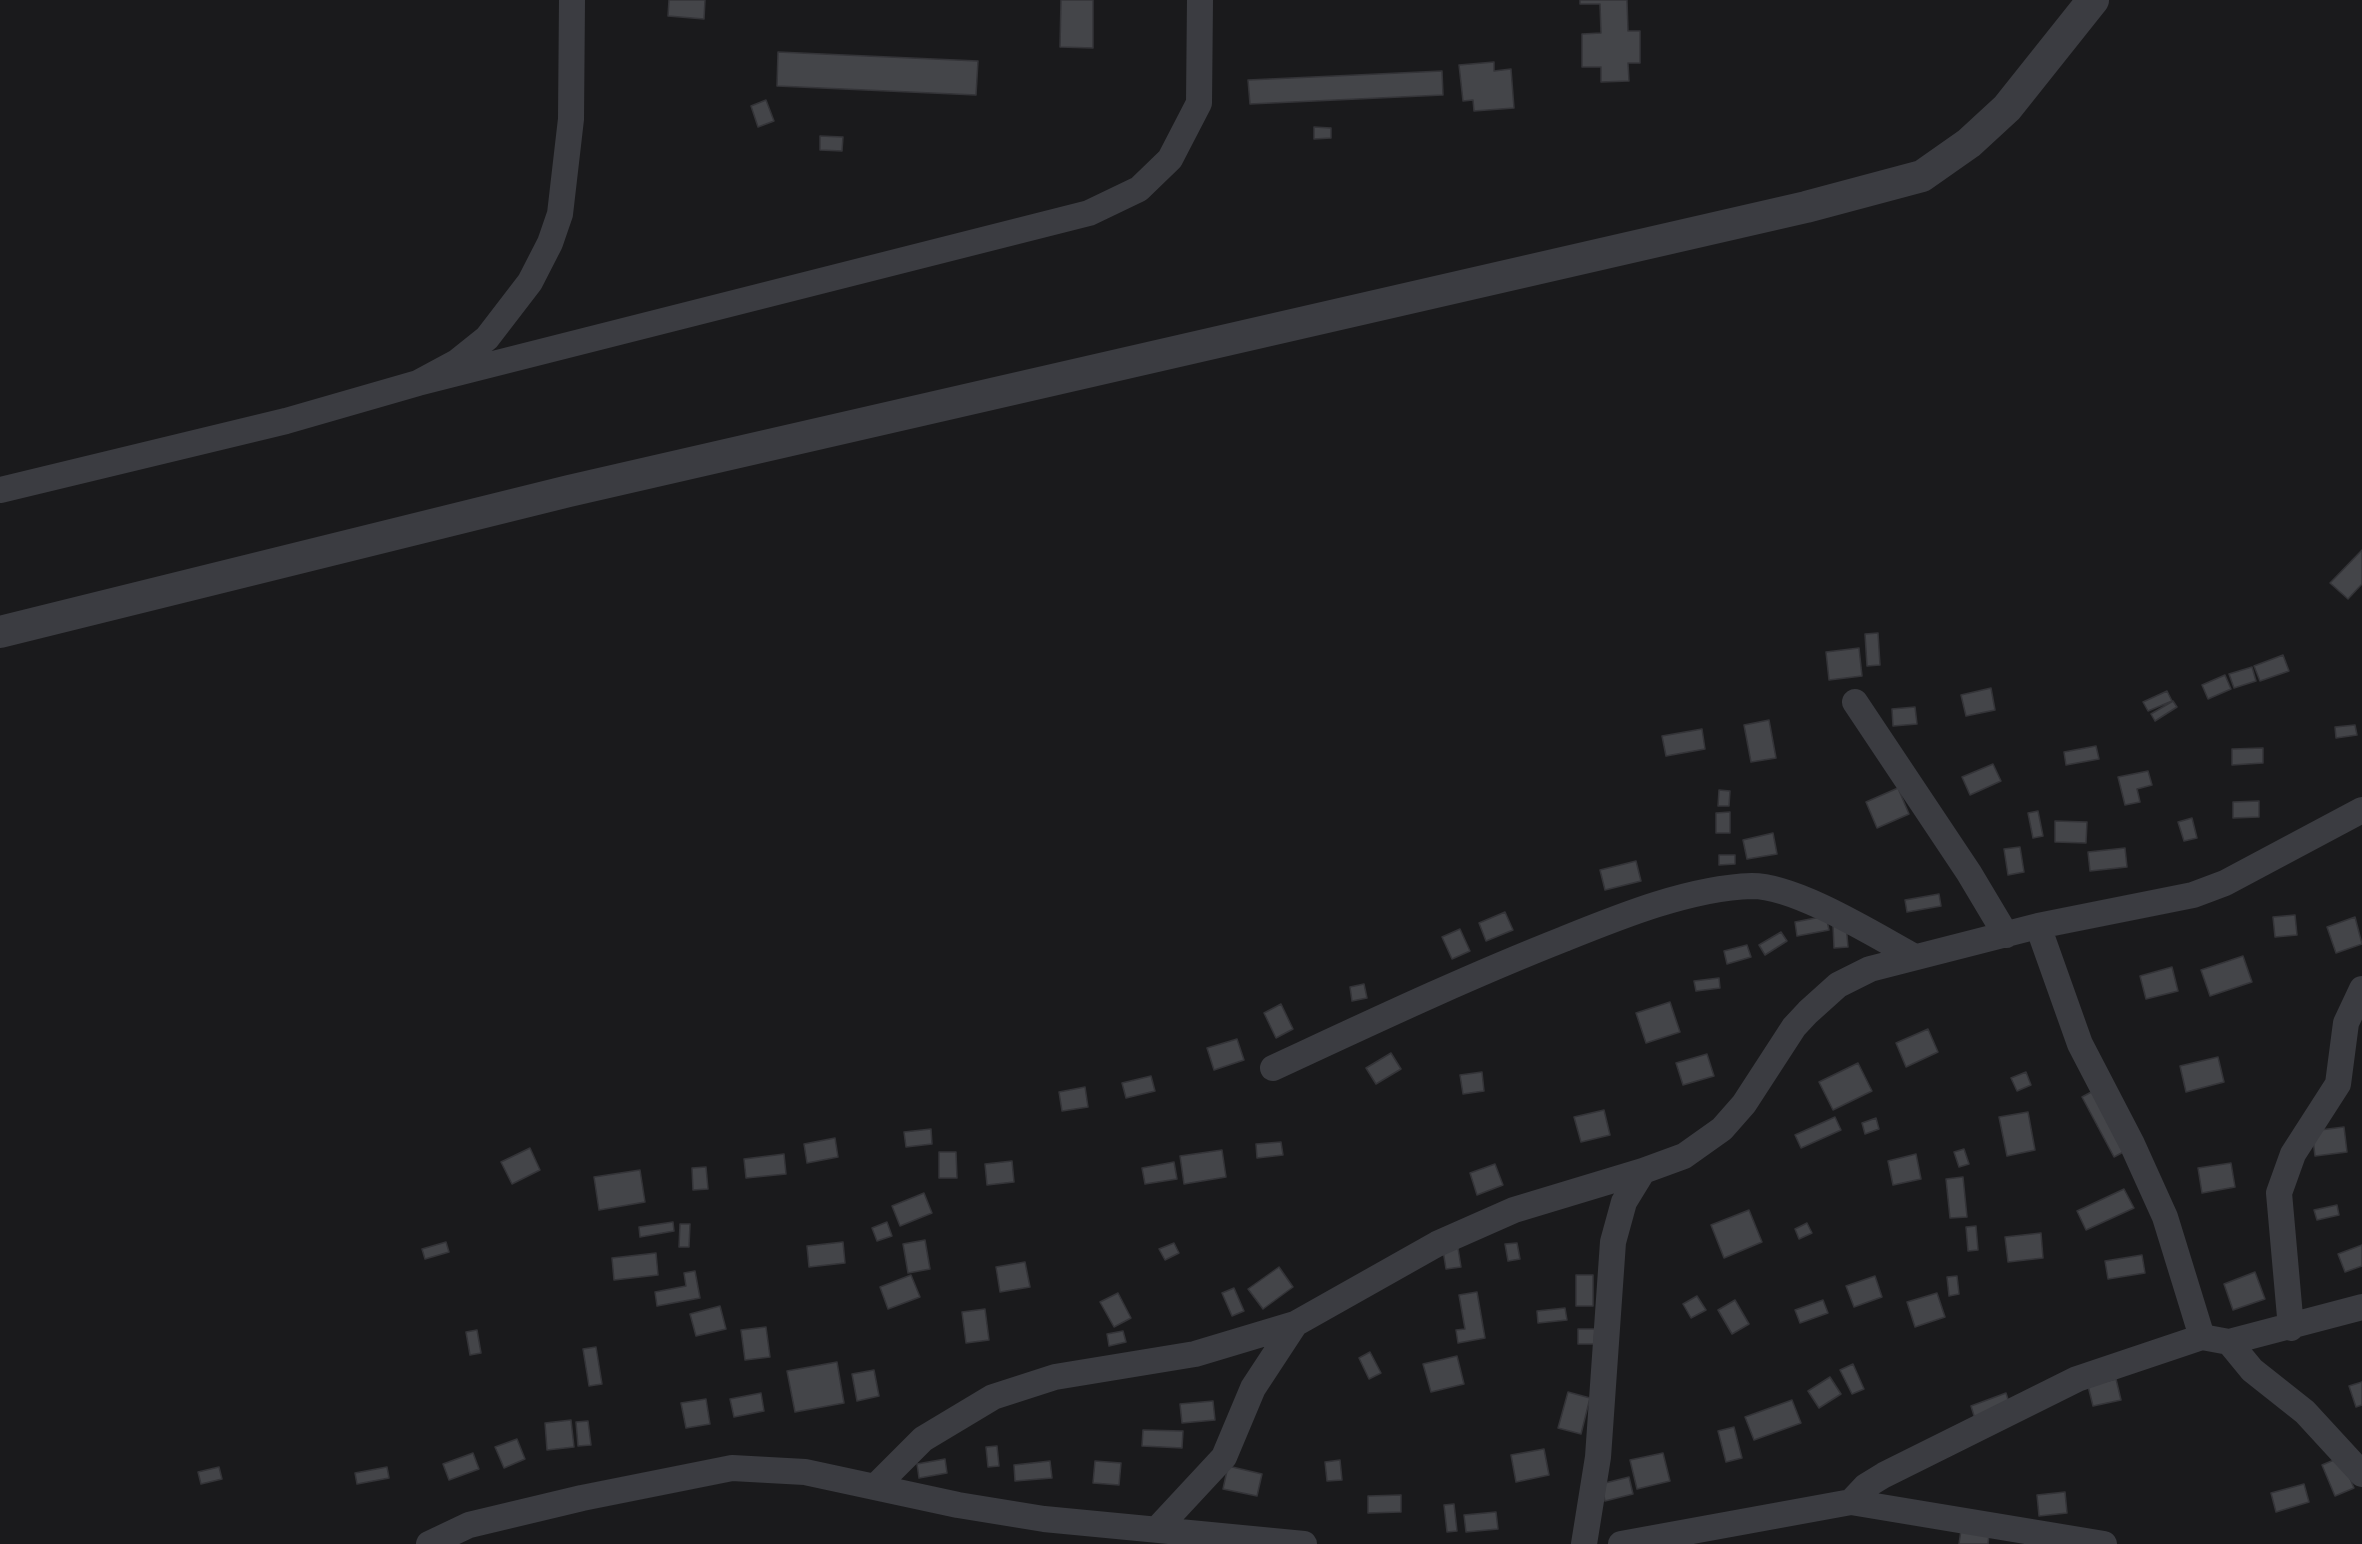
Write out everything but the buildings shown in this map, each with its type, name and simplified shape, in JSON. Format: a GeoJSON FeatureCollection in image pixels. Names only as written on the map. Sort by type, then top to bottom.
{"type":"FeatureCollection","features":[{"type":"Feature","properties":{"kind":"street"},"geometry":{"type":"LineString","coordinates":[[418,383],[457,362],[487,338],[530,282],[550,243],[560,214],[571,119],[572,0]]}},
{"type":"Feature","properties":{"kind":"street"},"geometry":{"type":"LineString","coordinates":[[0,490],[286,421],[418,383],[1089,213],[1139,189],[1170,159],[1199,103],[1200,0]]}},
{"type":"Feature","properties":{"kind":"street"},"geometry":{"type":"LineString","coordinates":[[0,632],[569,491],[1806,207],[1922,176],[1969,142],[2007,108],[2093,0]]}},
{"type":"Feature","properties":{"kind":"street"},"geometry":{"type":"LineString","coordinates":[[1855,702],[1914,794],[1969,873],[2007,935]]}},
{"type":"Feature","properties":{"kind":"street"},"geometry":{"type":"LineString","coordinates":[[876,1486],[923,1439],[993,1397],[1055,1377],[1195,1354],[1295,1324],[1437,1244],[1505,1214],[1684,1156],[1722,1129],[1744,1104],[1794,1027],[1827,993],[1870,969],[1913,956],[2038,926],[2193,895],[2225,884],[2362,810]]}},
{"type":"Feature","properties":{"kind":"street"},"geometry":{"type":"LineString","coordinates":[[1273,1068],[1475,974],[1634,912],[1700,894],[1752,886],[1779,891],[1862,928],[1913,956]]}},
{"type":"Feature","properties":{"kind":"street"},"geometry":{"type":"LineString","coordinates":[[2038,926],[2080,1044],[2132,1144],[2165,1218],[2202,1337]]}},
{"type":"Feature","properties":{"kind":"street"},"geometry":{"type":"LineString","coordinates":[[2291,1328],[2279,1193],[2293,1154],[2338,1084],[2346,1023],[2362,989]]}},
{"type":"Feature","properties":{"kind":"street"},"geometry":{"type":"LineString","coordinates":[[1584,1544],[1598,1457],[1612,1242],[1624,1202],[1643,1171]]}},
{"type":"Feature","properties":{"kind":"street"},"geometry":{"type":"LineString","coordinates":[[1851,1502],[1866,1486],[1884,1475],[2077,1379],[2202,1337],[2229,1342],[2291,1328],[2362,1307]]}},
{"type":"Feature","properties":{"kind":"street"},"geometry":{"type":"LineString","coordinates":[[1145,1534],[1224,1457],[1253,1388],[1295,1324]]}},
{"type":"Feature","properties":{"kind":"street"},"geometry":{"type":"LineString","coordinates":[[2229,1342],[2252,1370],[2305,1412],[2362,1474]]}},
{"type":"Feature","properties":{"kind":"street"},"geometry":{"type":"LineString","coordinates":[[429,1544],[469,1525],[582,1498],[732,1468],[805,1472],[958,1505],[1145,1534],[1304,1544]]}},
{"type":"Feature","properties":{"kind":"street"},"geometry":{"type":"LineString","coordinates":[[1621,1544],[1851,1502],[2104,1544]]}}]}
